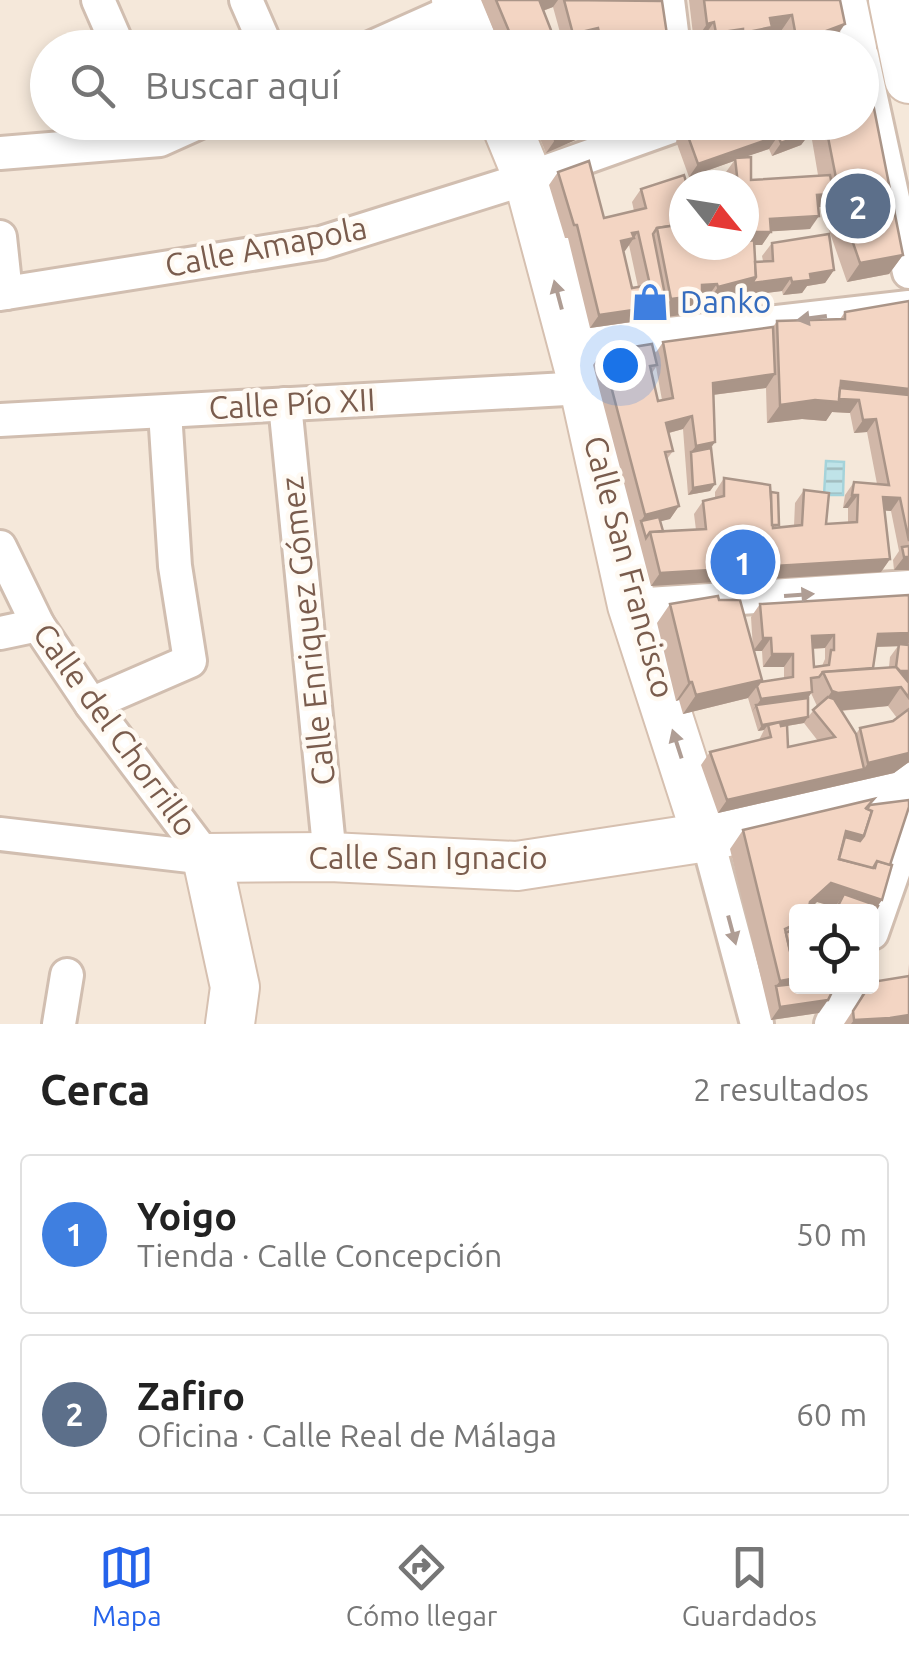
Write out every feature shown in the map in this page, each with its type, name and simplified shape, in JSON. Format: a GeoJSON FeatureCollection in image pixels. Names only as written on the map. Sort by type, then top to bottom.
{"type":"FeatureCollection","features":[{"type":"Feature","properties":{"kind":"street"},"geometry":{"type":"LineString","coordinates":[[98,0],[111,30]]}},
{"type":"Feature","properties":{"kind":"street"},"geometry":{"type":"LineString","coordinates":[[246,0],[259,30]]}},
{"type":"Feature","properties":{"kind":"street"},"geometry":{"type":"LineString","coordinates":[[668,0],[672,30]]}},
{"type":"Feature","properties":{"kind":"street"},"geometry":{"type":"LineString","coordinates":[[850,0],[856,30]]}},
{"type":"Feature","properties":{"kind":"street"},"geometry":{"type":"LineString","coordinates":[[893,0],[909,79]]}},
{"type":"Feature","properties":{"kind":"street"},"geometry":{"type":"LineString","coordinates":[[428,30],[464,19]]}},
{"type":"Feature","properties":{"kind":"street"},"geometry":{"type":"LineString","coordinates":[[879,134],[909,272]]}},
{"type":"Feature","properties":{"kind":"street"},"geometry":{"type":"LineString","coordinates":[[0,153],[92,140]]}},
{"type":"Feature","properties":{"kind":"street","name":"Calle San Francisco"},"geometry":{"type":"LineString","coordinates":[[513,140],[528,178],[578,367],[632,605],[707,836]]}},
{"type":"Feature","properties":{"kind":"street","name":"Calle Amapola"},"geometry":{"type":"LineString","coordinates":[[3,293],[321,243],[635,140]]}},
{"type":"Feature","properties":{"kind":"street"},"geometry":{"type":"LineString","coordinates":[[0,237],[3,293]]}},
{"type":"Feature","properties":{"kind":"street","name":"Calle Pío XII"},"geometry":{"type":"LineString","coordinates":[[0,420],[285,404],[578,367],[909,307]]}},
{"type":"Feature","properties":{"kind":"street","name":"Calle Enriquez Gómez"},"geometry":{"type":"LineString","coordinates":[[285,404],[330,857]]}},
{"type":"Feature","properties":{"kind":"street"},"geometry":{"type":"LineString","coordinates":[[91,704],[190,662],[174,566],[165,412]]}},
{"type":"Feature","properties":{"kind":"street","name":"Calle del Chorrillo"},"geometry":{"type":"LineString","coordinates":[[0,547],[38,626],[206,858]]}},
{"type":"Feature","properties":{"kind":"street"},"geometry":{"type":"LineString","coordinates":[[632,605],[909,587]]}},
{"type":"Feature","properties":{"kind":"street"},"geometry":{"type":"LineString","coordinates":[[0,634],[38,626]]}},
{"type":"Feature","properties":{"kind":"street","name":"Calle San Ignacio"},"geometry":{"type":"LineString","coordinates":[[0,834],[206,858],[330,857],[517,866],[707,836],[909,787]]}},
{"type":"Feature","properties":{"kind":"street"},"geometry":{"type":"LineString","coordinates":[[879,913],[909,827]]}},
{"type":"Feature","properties":{"kind":"street"},"geometry":{"type":"LineString","coordinates":[[707,836],[757,1024]]}},
{"type":"Feature","properties":{"kind":"street"},"geometry":{"type":"LineString","coordinates":[[206,858],[236,987],[230,1024]]}},
{"type":"Feature","properties":{"kind":"street"},"geometry":{"type":"LineString","coordinates":[[59,1024],[67,975]]}},
{"type":"Feature","properties":{"kind":"street"},"geometry":{"type":"LineString","coordinates":[[831,1024],[844,994]]}},
{"type":"Feature","properties":{"kind":"shaded area"},"geometry":{"type":"Polygon","coordinates":[[[0,0],[909,0],[909,1024],[0,1024],[0,0]]]}},
{"type":"Feature","properties":{"kind":"water"},"geometry":{"type":"Polygon","coordinates":[[[826,461],[844,462],[843,495],[824,495],[826,461]]]}},
{"type":"Feature","properties":{"kind":"building"},"geometry":{"type":"Polygon","coordinates":[[[496,0],[546,0],[540,2],[551,30],[508,30],[496,0]]]}},
{"type":"Feature","properties":{"kind":"building"},"geometry":{"type":"Polygon","coordinates":[[[564,0],[662,1],[666,30],[572,30],[564,0]]]}},
{"type":"Feature","properties":{"kind":"building"},"geometry":{"type":"Polygon","coordinates":[[[704,0],[840,0],[845,24],[829,30],[795,30],[792,15],[770,18],[772,27],[758,30],[715,30],[714,22],[707,24],[704,0]]]}},
{"type":"Feature","properties":{"kind":"building"},"geometry":{"type":"Polygon","coordinates":[[[879,134],[903,255],[860,263],[834,188],[838,188],[829,140],[879,140],[879,134]]]}},
{"type":"Feature","properties":{"kind":"building"},"geometry":{"type":"Polygon","coordinates":[[[689,140],[767,140],[698,164],[689,140]]]}},
{"type":"Feature","properties":{"kind":"building"},"geometry":{"type":"Polygon","coordinates":[[[751,157],[751,170],[736,170],[735,158],[751,157]]]}},
{"type":"Feature","properties":{"kind":"building"},"geometry":{"type":"Polygon","coordinates":[[[589,161],[604,218],[646,208],[641,189],[669,180],[669,226],[657,228],[653,234],[667,305],[599,315],[558,172],[589,161]],[[638,232],[632,233],[634,238],[621,241],[632,288],[650,285],[638,232]]]}},
{"type":"Feature","properties":{"kind":"building"},"geometry":{"type":"Polygon","coordinates":[[[830,175],[833,190],[817,195],[819,216],[770,219],[771,232],[759,232],[759,179],[830,175]]]}},
{"type":"Feature","properties":{"kind":"building"},"geometry":{"type":"Polygon","coordinates":[[[669,226],[669,260],[755,260],[756,277],[718,287],[702,285],[702,295],[671,299],[657,228],[669,226]]]}},
{"type":"Feature","properties":{"kind":"building"},"geometry":{"type":"Polygon","coordinates":[[[829,234],[834,270],[810,274],[811,280],[792,282],[791,278],[752,283],[756,277],[755,262],[773,261],[772,243],[829,234]]]}},
{"type":"Feature","properties":{"kind":"building"},"geometry":{"type":"Polygon","coordinates":[[[909,301],[909,389],[841,381],[839,402],[815,400],[780,405],[777,321],[845,319],[845,312],[909,301]]]}},
{"type":"Feature","properties":{"kind":"building"},"geometry":{"type":"Polygon","coordinates":[[[773,327],[775,374],[713,383],[715,442],[696,446],[692,416],[666,423],[673,451],[665,452],[679,506],[645,515],[602,352],[652,344],[657,365],[650,366],[658,401],[673,398],[663,342],[773,327]]]}},
{"type":"Feature","properties":{"kind":"building"},"geometry":{"type":"Polygon","coordinates":[[[840,388],[909,395],[909,541],[900,498],[883,497],[890,559],[660,573],[650,532],[706,529],[703,501],[724,496],[724,478],[770,485],[773,528],[802,525],[804,490],[829,493],[826,524],[857,522],[858,495],[852,495],[854,482],[889,485],[876,419],[863,420],[859,400],[839,399],[840,388]]]}},
{"type":"Feature","properties":{"kind":"building"},"geometry":{"type":"Polygon","coordinates":[[[711,448],[715,484],[693,488],[691,452],[711,448]]]}},
{"type":"Feature","properties":{"kind":"building"},"geometry":{"type":"Polygon","coordinates":[[[771,492],[778,493],[779,525],[772,525],[771,492]]]}},
{"type":"Feature","properties":{"kind":"building"},"geometry":{"type":"Polygon","coordinates":[[[659,517],[663,531],[650,532],[646,538],[641,521],[659,517]]]}},
{"type":"Feature","properties":{"kind":"building"},"geometry":{"type":"Polygon","coordinates":[[[909,546],[909,557],[904,557],[902,547],[909,546]]]}},
{"type":"Feature","properties":{"kind":"building"},"geometry":{"type":"Polygon","coordinates":[[[909,595],[909,633],[878,634],[873,668],[823,672],[811,678],[812,692],[761,699],[757,686],[760,682],[793,677],[793,654],[772,654],[771,638],[763,638],[760,604],[909,595]],[[834,635],[812,636],[814,667],[829,665],[834,635]]]}},
{"type":"Feature","properties":{"kind":"building"},"geometry":{"type":"Polygon","coordinates":[[[718,596],[719,600],[740,600],[762,680],[696,695],[689,682],[670,604],[718,596]]]}},
{"type":"Feature","properties":{"kind":"building"},"geometry":{"type":"Polygon","coordinates":[[[899,644],[909,645],[909,671],[896,667],[899,644]]]}},
{"type":"Feature","properties":{"kind":"building"},"geometry":{"type":"Polygon","coordinates":[[[896,667],[909,683],[909,698],[901,687],[838,693],[832,691],[823,672],[896,667]]]}},
{"type":"Feature","properties":{"kind":"building"},"geometry":{"type":"Polygon","coordinates":[[[828,697],[834,699],[856,734],[864,769],[727,800],[710,752],[771,737],[768,725],[780,722],[781,726],[787,725],[788,747],[835,737],[813,710],[828,697]]]}},
{"type":"Feature","properties":{"kind":"building"},"geometry":{"type":"Polygon","coordinates":[[[808,698],[808,717],[762,725],[756,705],[808,698]]]}},
{"type":"Feature","properties":{"kind":"building"},"geometry":{"type":"Polygon","coordinates":[[[909,709],[909,753],[868,763],[860,728],[893,721],[909,709]]]}},
{"type":"Feature","properties":{"kind":"building"},"geometry":{"type":"Polygon","coordinates":[[[874,799],[866,808],[872,811],[864,836],[846,831],[839,859],[875,868],[877,861],[892,865],[882,900],[831,883],[810,904],[789,904],[789,927],[785,929],[789,979],[780,981],[743,830],[874,799]]]}},
{"type":"Feature","properties":{"kind":"building"},"geometry":{"type":"Polygon","coordinates":[[[909,800],[890,865],[877,861],[873,868],[839,859],[845,837],[860,841],[864,836],[872,811],[867,809],[870,805],[909,800]]]}},
{"type":"Feature","properties":{"kind":"building"},"geometry":{"type":"Polygon","coordinates":[[[844,894],[872,904],[839,904],[844,894]]]}},
{"type":"Feature","properties":{"kind":"building"},"geometry":{"type":"Polygon","coordinates":[[[909,976],[909,1015],[854,1020],[853,1011],[864,994],[879,994],[879,981],[909,976]]]}},
{"type":"Feature","properties":{"kind":"building"},"geometry":{"type":"Polygon","coordinates":[[[789,984],[789,994],[831,994],[828,1000],[780,1007],[776,986],[789,984]]]}},
{"type":"Feature","properties":{"kind":"place","name":"Zafiro"},"geometry":{"type":"Point","coordinates":[858,206]}},
{"type":"Feature","properties":{"kind":"place","name":"Danko"},"geometry":{"type":"Point","coordinates":[650,302]}},
{"type":"Feature","properties":{"kind":"place","name":"Yoigo"},"geometry":{"type":"Point","coordinates":[743,562]}}]}
